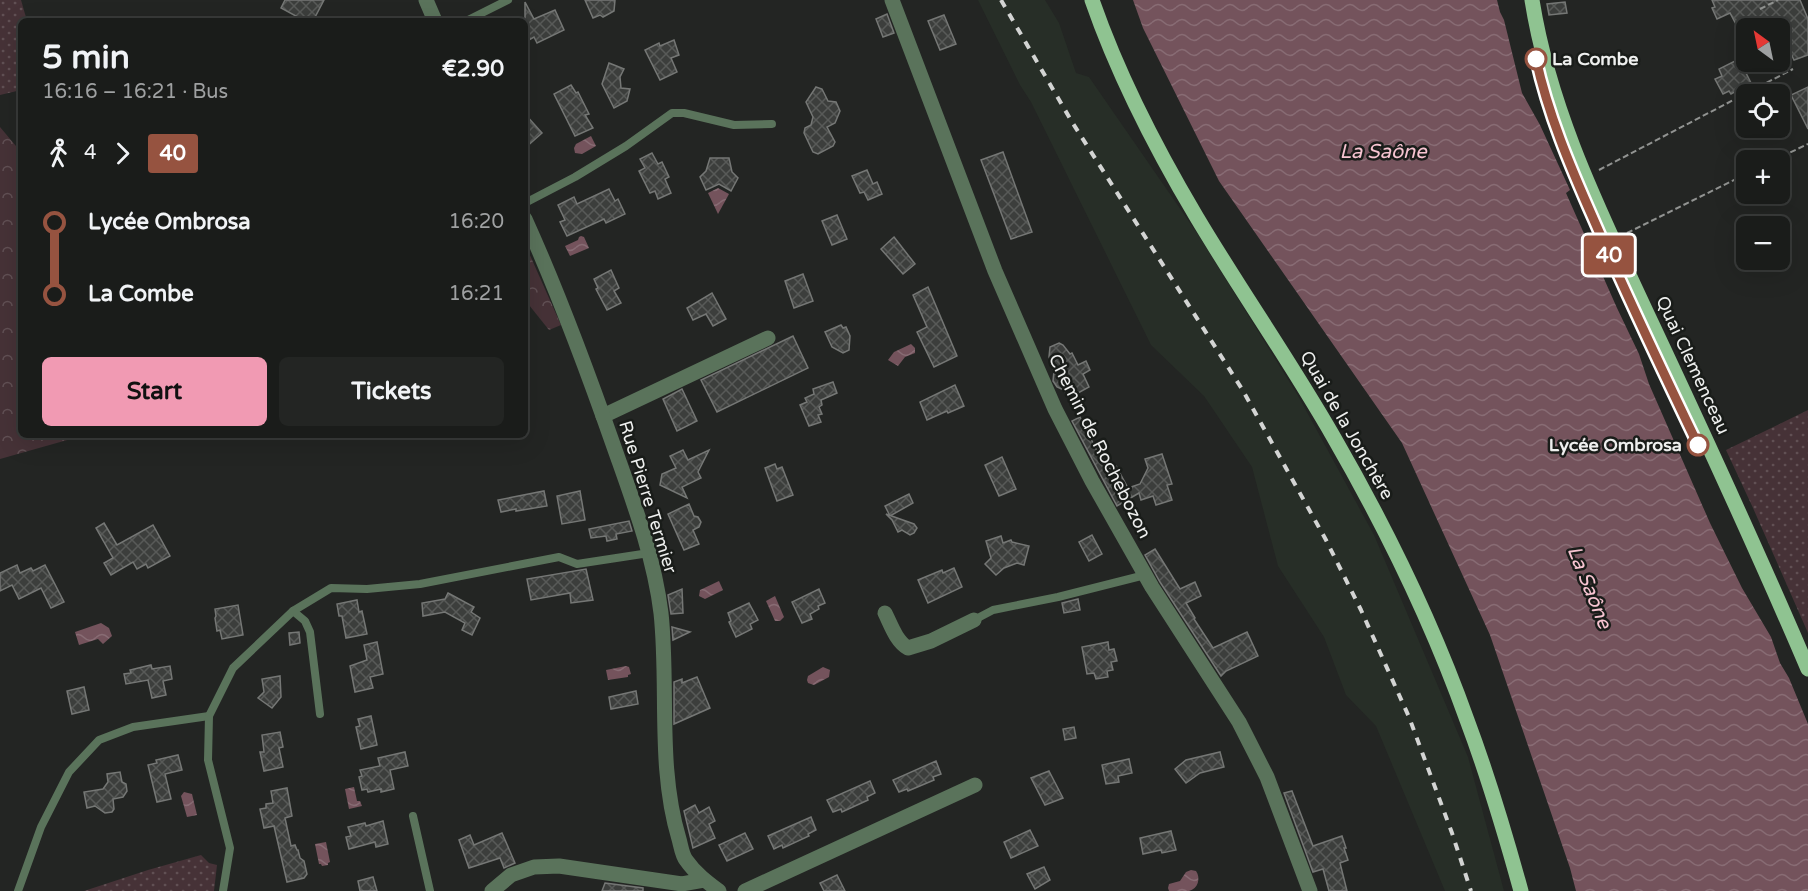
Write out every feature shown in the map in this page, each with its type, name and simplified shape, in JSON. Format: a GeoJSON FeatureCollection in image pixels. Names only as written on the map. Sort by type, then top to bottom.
{"type":"FeatureCollection","features":[{"type":"Feature","properties":{"kind":"main road","name":"Quai de la Jonchère"},"geometry":{"type":"LineString","coordinates":[[1092,0],[1116,61],[1171,172],[1334,437],[1383,528],[1427,621],[1467,718],[1500,817],[1521,891]]}},
{"type":"Feature","properties":{"kind":"main road","name":"Quai Clemenceau"},"geometry":{"type":"LineString","coordinates":[[1525,0],[1553,120],[1577,182],[1703,456],[1722,475]]}},
{"type":"Feature","properties":{"kind":"main road","name":"Quai Clemenceau"},"geometry":{"type":"LineString","coordinates":[[1532,0],[1536,45],[1586,177],[1808,669]]}},
{"type":"Feature","properties":{"kind":"street"},"geometry":{"type":"LineString","coordinates":[[426,0],[434,18]]}},
{"type":"Feature","properties":{"kind":"street","name":"Chemin de Rochebozon"},"geometry":{"type":"LineString","coordinates":[[892,0],[995,271],[1054,409],[1145,575],[1239,722],[1267,777],[1310,891]]}},
{"type":"Feature","properties":{"kind":"street","name":"Rue Pierre Termier"},"geometry":{"type":"LineString","coordinates":[[528,226],[550,275],[603,416],[649,553],[661,613],[667,767],[672,818],[685,859],[704,880],[719,891]]}},
{"type":"Feature","properties":{"kind":"street"},"geometry":{"type":"LineString","coordinates":[[603,416],[768,338]]}},
{"type":"Feature","properties":{"kind":"street"},"geometry":{"type":"LineString","coordinates":[[885,613],[896,636],[902,645],[908,648],[931,641],[974,620]]}},
{"type":"Feature","properties":{"kind":"street"},"geometry":{"type":"LineString","coordinates":[[745,891],[975,784]]}},
{"type":"Feature","properties":{"kind":"street"},"geometry":{"type":"LineString","coordinates":[[492,891],[511,875],[534,867],[560,866],[682,884],[704,880]]}},
{"type":"Feature","properties":{"kind":"lane"},"geometry":{"type":"LineString","coordinates":[[472,18],[508,0]]}},
{"type":"Feature","properties":{"kind":"lane"},"geometry":{"type":"LineString","coordinates":[[528,201],[575,177],[626,146],[672,113],[684,113],[734,125],[772,124]]}},
{"type":"Feature","properties":{"kind":"lane"},"geometry":{"type":"LineString","coordinates":[[223,891],[230,848],[208,760],[209,716],[233,668],[293,611],[331,588],[367,589],[420,584],[560,557],[577,564],[649,553]]}},
{"type":"Feature","properties":{"kind":"lane"},"geometry":{"type":"LineString","coordinates":[[974,620],[993,610],[1058,597],[1145,575]]}},
{"type":"Feature","properties":{"kind":"lane"},"geometry":{"type":"LineString","coordinates":[[293,611],[305,621],[310,632],[320,714]]}},
{"type":"Feature","properties":{"kind":"lane"},"geometry":{"type":"LineString","coordinates":[[18,891],[41,827],[69,772],[99,740],[133,727],[209,716]]}},
{"type":"Feature","properties":{"kind":"lane"},"geometry":{"type":"LineString","coordinates":[[413,816],[430,891]]}},
{"type":"Feature","properties":{"kind":"path"},"geometry":{"type":"LineString","coordinates":[[1760,9],[1778,0]]}},
{"type":"Feature","properties":{"kind":"path"},"geometry":{"type":"LineString","coordinates":[[1586,177],[1793,69]]}},
{"type":"Feature","properties":{"kind":"path"},"geometry":{"type":"LineString","coordinates":[[1790,152],[1808,144]]}},
{"type":"Feature","properties":{"kind":"path"},"geometry":{"type":"LineString","coordinates":[[1613,240],[1736,179]]}},
{"type":"Feature","properties":{"kind":"shaded area"},"geometry":{"type":"Polygon","coordinates":[[[978,0],[1045,0],[1059,23],[1076,73],[1089,77],[1199,236],[1297,394],[1374,535],[1468,757],[1504,891],[1445,891],[1376,726],[1346,695],[1324,637],[1278,566],[1252,467],[1204,396],[1151,345],[978,0]]]}},
{"type":"Feature","properties":{"kind":"green space"},"geometry":{"type":"Polygon","coordinates":[[[0,0],[21,0],[26,18],[18,18],[18,91],[0,95],[0,0]]]}},
{"type":"Feature","properties":{"kind":"green space"},"geometry":{"type":"Polygon","coordinates":[[[0,127],[18,148],[18,438],[74,438],[0,459],[0,127]]]}},
{"type":"Feature","properties":{"kind":"green space"},"geometry":{"type":"Polygon","coordinates":[[[528,251],[561,325],[549,330],[528,304],[528,251]]]}},
{"type":"Feature","properties":{"kind":"green space"},"geometry":{"type":"Polygon","coordinates":[[[1808,410],[1808,633],[1726,450],[1808,410]]]}},
{"type":"Feature","properties":{"kind":"green space"},"geometry":{"type":"Polygon","coordinates":[[[201,855],[209,863],[217,865],[214,891],[84,891],[148,870],[201,855]]]}},
{"type":"Feature","properties":{"kind":"water","name":"La Saône"},"geometry":{"type":"Polygon","coordinates":[[[1133,0],[1497,0],[1522,93],[1540,125],[1570,190],[1566,193],[1639,354],[1649,384],[1710,523],[1742,588],[1771,637],[1780,663],[1789,678],[1808,724],[1808,891],[1576,891],[1490,635],[1402,443],[1219,181],[1143,28],[1133,0]]]}},
{"type":"Feature","properties":{"kind":"water"},"geometry":{"type":"Polygon","coordinates":[[[591,136],[596,146],[582,154],[575,153],[576,144],[591,136]]]}},
{"type":"Feature","properties":{"kind":"water"},"geometry":{"type":"Polygon","coordinates":[[[718,188],[729,194],[718,214],[708,193],[718,188]]]}},
{"type":"Feature","properties":{"kind":"water"},"geometry":{"type":"Polygon","coordinates":[[[581,236],[584,237],[589,248],[570,256],[565,246],[578,240],[581,236]]]}},
{"type":"Feature","properties":{"kind":"water"},"geometry":{"type":"Polygon","coordinates":[[[911,344],[915,348],[915,353],[905,357],[898,366],[888,360],[894,352],[911,344]]]}},
{"type":"Feature","properties":{"kind":"water"},"geometry":{"type":"Polygon","coordinates":[[[719,581],[723,590],[705,599],[699,596],[700,590],[719,581]]]}},
{"type":"Feature","properties":{"kind":"water"},"geometry":{"type":"Polygon","coordinates":[[[775,596],[784,617],[780,621],[775,621],[766,601],[775,596]]]}},
{"type":"Feature","properties":{"kind":"water"},"geometry":{"type":"Polygon","coordinates":[[[101,623],[109,628],[112,636],[103,644],[98,639],[79,645],[75,632],[101,623]]]}},
{"type":"Feature","properties":{"kind":"water"},"geometry":{"type":"Polygon","coordinates":[[[629,667],[631,674],[628,677],[608,680],[606,670],[629,667]]]}},
{"type":"Feature","properties":{"kind":"water"},"geometry":{"type":"Polygon","coordinates":[[[823,667],[830,670],[829,677],[814,685],[808,683],[808,676],[823,667]]]}},
{"type":"Feature","properties":{"kind":"water"},"geometry":{"type":"Polygon","coordinates":[[[354,787],[357,801],[360,801],[362,806],[349,809],[345,789],[354,787]]]}},
{"type":"Feature","properties":{"kind":"water"},"geometry":{"type":"Polygon","coordinates":[[[184,792],[192,794],[197,815],[187,817],[181,796],[184,792]]]}},
{"type":"Feature","properties":{"kind":"water"},"geometry":{"type":"Polygon","coordinates":[[[326,842],[330,862],[322,866],[319,864],[315,844],[326,842]]]}},
{"type":"Feature","properties":{"kind":"water"},"geometry":{"type":"Polygon","coordinates":[[[1196,871],[1198,877],[1195,888],[1189,891],[1169,891],[1169,884],[1180,881],[1186,872],[1196,871]]]}},
{"type":"Feature","properties":{"kind":"building"},"geometry":{"type":"Polygon","coordinates":[[[285,0],[324,0],[315,18],[299,18],[281,8],[285,0]]]}},
{"type":"Feature","properties":{"kind":"building"},"geometry":{"type":"Polygon","coordinates":[[[585,0],[615,0],[614,11],[603,17],[600,15],[593,18],[585,0]]]}},
{"type":"Feature","properties":{"kind":"building"},"geometry":{"type":"Polygon","coordinates":[[[1712,0],[1800,0],[1808,19],[1808,55],[1794,60],[1790,51],[1790,18],[1736,18],[1736,24],[1730,13],[1717,19],[1712,8],[1715,7],[1712,0]]]}},
{"type":"Feature","properties":{"kind":"building"},"geometry":{"type":"Polygon","coordinates":[[[525,2],[534,19],[555,10],[564,30],[537,43],[534,37],[529,40],[528,38],[528,18],[525,18],[525,2]]]}},
{"type":"Feature","properties":{"kind":"building"},"geometry":{"type":"Polygon","coordinates":[[[1565,2],[1567,13],[1549,15],[1547,4],[1565,2]]]}},
{"type":"Feature","properties":{"kind":"building"},"geometry":{"type":"Polygon","coordinates":[[[887,14],[894,33],[883,37],[876,19],[887,14]]]}},
{"type":"Feature","properties":{"kind":"building"},"geometry":{"type":"Polygon","coordinates":[[[944,15],[956,44],[940,50],[928,21],[944,15]]]}},
{"type":"Feature","properties":{"kind":"building"},"geometry":{"type":"Polygon","coordinates":[[[674,40],[679,55],[671,58],[677,72],[660,80],[645,50],[659,43],[660,46],[674,40]]]}},
{"type":"Feature","properties":{"kind":"building"},"geometry":{"type":"Polygon","coordinates":[[[1736,60],[1736,72],[1746,72],[1752,84],[1736,84],[1736,91],[1723,94],[1715,79],[1722,76],[1719,69],[1736,60]]]}},
{"type":"Feature","properties":{"kind":"building"},"geometry":{"type":"Polygon","coordinates":[[[609,63],[624,69],[620,77],[621,88],[630,89],[627,101],[614,108],[602,84],[609,63]]]}},
{"type":"Feature","properties":{"kind":"building"},"geometry":{"type":"Polygon","coordinates":[[[571,85],[576,93],[578,92],[589,114],[585,115],[593,128],[575,136],[554,94],[571,85]]]}},
{"type":"Feature","properties":{"kind":"building"},"geometry":{"type":"Polygon","coordinates":[[[816,87],[822,89],[828,101],[836,102],[840,111],[835,123],[827,127],[835,142],[833,146],[818,154],[813,152],[804,133],[805,128],[811,125],[813,117],[806,102],[816,87]]]}},
{"type":"Feature","properties":{"kind":"building"},"geometry":{"type":"Polygon","coordinates":[[[1808,87],[1808,129],[1791,95],[1808,87]]]}},
{"type":"Feature","properties":{"kind":"building"},"geometry":{"type":"Polygon","coordinates":[[[528,117],[542,133],[528,145],[528,117]]]}},
{"type":"Feature","properties":{"kind":"building"},"geometry":{"type":"Polygon","coordinates":[[[1003,152],[1032,232],[1011,239],[981,160],[1003,152]]]}},
{"type":"Feature","properties":{"kind":"building"},"geometry":{"type":"Polygon","coordinates":[[[652,153],[658,164],[662,162],[669,177],[665,179],[671,193],[658,199],[655,191],[650,193],[639,171],[645,168],[640,159],[652,153]]]}},
{"type":"Feature","properties":{"kind":"building"},"geometry":{"type":"Polygon","coordinates":[[[710,158],[729,158],[732,172],[738,178],[731,191],[719,184],[706,190],[700,177],[706,171],[710,158]]]}},
{"type":"Feature","properties":{"kind":"building"},"geometry":{"type":"Polygon","coordinates":[[[867,170],[873,184],[877,182],[882,194],[868,200],[864,192],[860,193],[852,176],[867,170]]]}},
{"type":"Feature","properties":{"kind":"building"},"geometry":{"type":"Polygon","coordinates":[[[609,189],[615,201],[618,199],[625,214],[606,223],[604,219],[567,236],[560,222],[565,220],[558,205],[574,197],[577,204],[609,189]]]}},
{"type":"Feature","properties":{"kind":"building"},"geometry":{"type":"Polygon","coordinates":[[[837,215],[847,239],[832,245],[822,221],[837,215]]]}},
{"type":"Feature","properties":{"kind":"building"},"geometry":{"type":"Polygon","coordinates":[[[894,237],[915,264],[903,274],[881,249],[894,237]]]}},
{"type":"Feature","properties":{"kind":"building"},"geometry":{"type":"Polygon","coordinates":[[[611,270],[619,288],[614,291],[621,303],[607,310],[596,289],[598,288],[594,279],[611,270]]]}},
{"type":"Feature","properties":{"kind":"building"},"geometry":{"type":"Polygon","coordinates":[[[803,274],[813,301],[794,308],[785,281],[803,274]]]}},
{"type":"Feature","properties":{"kind":"building"},"geometry":{"type":"Polygon","coordinates":[[[928,287],[957,356],[934,367],[917,332],[927,327],[913,295],[928,287]]]}},
{"type":"Feature","properties":{"kind":"building"},"geometry":{"type":"Polygon","coordinates":[[[712,293],[726,319],[713,326],[706,314],[693,320],[687,308],[712,293]]]}},
{"type":"Feature","properties":{"kind":"building"},"geometry":{"type":"Polygon","coordinates":[[[841,325],[843,328],[846,327],[850,336],[849,350],[843,353],[832,347],[825,332],[841,325]]]}},
{"type":"Feature","properties":{"kind":"building"},"geometry":{"type":"Polygon","coordinates":[[[793,336],[808,368],[717,412],[701,380],[793,336]]]}},
{"type":"Feature","properties":{"kind":"building"},"geometry":{"type":"Polygon","coordinates":[[[1059,343],[1070,354],[1072,353],[1078,365],[1086,361],[1090,370],[1083,374],[1089,387],[1069,398],[1064,390],[1057,387],[1053,381],[1054,371],[1049,357],[1050,347],[1059,343]]]}},
{"type":"Feature","properties":{"kind":"building"},"geometry":{"type":"Polygon","coordinates":[[[833,382],[837,393],[821,400],[822,405],[819,407],[822,414],[818,415],[821,422],[809,426],[800,405],[807,402],[805,398],[814,394],[813,389],[833,382]]]}},
{"type":"Feature","properties":{"kind":"building"},"geometry":{"type":"Polygon","coordinates":[[[955,385],[964,406],[927,420],[920,402],[955,385]]]}},
{"type":"Feature","properties":{"kind":"building"},"geometry":{"type":"Polygon","coordinates":[[[682,389],[697,421],[677,431],[663,399],[682,389]]]}},
{"type":"Feature","properties":{"kind":"building"},"geometry":{"type":"Polygon","coordinates":[[[1080,417],[1101,459],[1103,458],[1109,469],[1116,466],[1128,488],[1140,484],[1148,468],[1145,459],[1162,454],[1172,484],[1167,485],[1172,500],[1156,505],[1153,496],[1141,500],[1139,493],[1117,506],[1072,421],[1080,417]]]}},
{"type":"Feature","properties":{"kind":"building"},"geometry":{"type":"Polygon","coordinates":[[[683,450],[688,460],[709,450],[698,472],[701,478],[682,487],[687,498],[660,485],[662,474],[676,468],[670,456],[683,450]]]}},
{"type":"Feature","properties":{"kind":"building"},"geometry":{"type":"Polygon","coordinates":[[[1002,457],[1016,489],[999,496],[985,465],[1002,457]]]}},
{"type":"Feature","properties":{"kind":"building"},"geometry":{"type":"Polygon","coordinates":[[[775,464],[777,469],[782,467],[793,495],[777,501],[765,468],[775,464]]]}},
{"type":"Feature","properties":{"kind":"building"},"geometry":{"type":"Polygon","coordinates":[[[544,491],[547,506],[501,512],[498,500],[544,491]]]}},
{"type":"Feature","properties":{"kind":"building"},"geometry":{"type":"Polygon","coordinates":[[[580,491],[585,520],[562,524],[557,496],[580,491]]]}},
{"type":"Feature","properties":{"kind":"building"},"geometry":{"type":"Polygon","coordinates":[[[909,494],[913,503],[890,516],[885,506],[909,494]]]}},
{"type":"Feature","properties":{"kind":"building"},"geometry":{"type":"Polygon","coordinates":[[[689,504],[694,516],[698,517],[701,522],[699,527],[693,530],[699,544],[684,550],[668,514],[689,504]]]}},
{"type":"Feature","properties":{"kind":"building"},"geometry":{"type":"Polygon","coordinates":[[[886,514],[914,524],[917,528],[910,535],[902,530],[898,532],[886,514]]]}},
{"type":"Feature","properties":{"kind":"building"},"geometry":{"type":"Polygon","coordinates":[[[629,521],[632,531],[616,534],[617,539],[607,541],[606,536],[591,538],[589,529],[629,521]]]}},
{"type":"Feature","properties":{"kind":"building"},"geometry":{"type":"Polygon","coordinates":[[[104,523],[117,545],[153,525],[170,556],[148,568],[146,564],[137,569],[133,562],[111,575],[104,563],[113,558],[96,528],[104,523]]]}},
{"type":"Feature","properties":{"kind":"building"},"geometry":{"type":"Polygon","coordinates":[[[1092,535],[1102,554],[1089,561],[1079,542],[1092,535]]]}},
{"type":"Feature","properties":{"kind":"building"},"geometry":{"type":"Polygon","coordinates":[[[1001,536],[1003,543],[1011,540],[1029,546],[1024,565],[1017,563],[1004,568],[996,575],[985,564],[991,558],[986,541],[1001,536]]]}},
{"type":"Feature","properties":{"kind":"building"},"geometry":{"type":"Polygon","coordinates":[[[1155,549],[1180,589],[1195,582],[1201,596],[1186,603],[1213,648],[1247,632],[1258,656],[1226,671],[1221,676],[1145,555],[1155,549]]]}},
{"type":"Feature","properties":{"kind":"building"},"geometry":{"type":"Polygon","coordinates":[[[17,565],[20,573],[31,568],[33,571],[45,565],[64,602],[51,608],[41,588],[19,599],[12,585],[0,591],[0,573],[17,565]]]}},
{"type":"Feature","properties":{"kind":"building"},"geometry":{"type":"Polygon","coordinates":[[[954,568],[962,587],[928,603],[918,580],[942,570],[943,573],[954,568]]]}},
{"type":"Feature","properties":{"kind":"building"},"geometry":{"type":"Polygon","coordinates":[[[586,569],[593,600],[571,603],[570,593],[531,600],[527,579],[586,569]]]}},
{"type":"Feature","properties":{"kind":"building"},"geometry":{"type":"Polygon","coordinates":[[[682,589],[683,613],[671,614],[668,595],[682,589]]]}},
{"type":"Feature","properties":{"kind":"building"},"geometry":{"type":"Polygon","coordinates":[[[819,589],[825,603],[810,614],[812,619],[802,623],[792,602],[819,589]]]}},
{"type":"Feature","properties":{"kind":"building"},"geometry":{"type":"Polygon","coordinates":[[[448,593],[474,607],[471,612],[480,618],[472,635],[462,630],[465,623],[445,612],[423,616],[422,603],[445,599],[448,593]]]}},
{"type":"Feature","properties":{"kind":"building"},"geometry":{"type":"Polygon","coordinates":[[[1078,599],[1080,610],[1064,613],[1062,603],[1078,599]]]}},
{"type":"Feature","properties":{"kind":"building"},"geometry":{"type":"Polygon","coordinates":[[[357,600],[367,634],[346,638],[337,604],[357,600]]]}},
{"type":"Feature","properties":{"kind":"building"},"geometry":{"type":"Polygon","coordinates":[[[749,603],[758,620],[750,624],[752,629],[736,637],[729,622],[731,621],[728,613],[749,603]]]}},
{"type":"Feature","properties":{"kind":"building"},"geometry":{"type":"Polygon","coordinates":[[[238,605],[243,635],[222,639],[220,630],[217,631],[215,609],[238,605]]]}},
{"type":"Feature","properties":{"kind":"building"},"geometry":{"type":"Polygon","coordinates":[[[672,627],[690,632],[673,640],[672,627]]]}},
{"type":"Feature","properties":{"kind":"building"},"geometry":{"type":"Polygon","coordinates":[[[299,632],[300,643],[290,645],[289,633],[299,632]]]}},
{"type":"Feature","properties":{"kind":"building"},"geometry":{"type":"Polygon","coordinates":[[[377,642],[383,674],[370,677],[373,688],[355,692],[350,666],[367,660],[364,645],[377,642]]]}},
{"type":"Feature","properties":{"kind":"building"},"geometry":{"type":"Polygon","coordinates":[[[1108,642],[1109,650],[1114,649],[1117,661],[1111,662],[1113,670],[1107,671],[1108,677],[1096,679],[1094,673],[1087,674],[1082,647],[1108,642]]]}},
{"type":"Feature","properties":{"kind":"building"},"geometry":{"type":"Polygon","coordinates":[[[151,665],[152,669],[170,666],[172,679],[163,681],[166,695],[152,698],[148,680],[126,684],[124,674],[131,673],[130,670],[151,665]]]}},
{"type":"Feature","properties":{"kind":"building"},"geometry":{"type":"Polygon","coordinates":[[[280,676],[281,697],[272,708],[258,698],[264,692],[262,679],[280,676]]]}},
{"type":"Feature","properties":{"kind":"building"},"geometry":{"type":"Polygon","coordinates":[[[697,677],[710,708],[674,724],[674,682],[682,679],[682,683],[697,677]]]}},
{"type":"Feature","properties":{"kind":"building"},"geometry":{"type":"Polygon","coordinates":[[[84,687],[89,710],[72,714],[67,691],[84,687]]]}},
{"type":"Feature","properties":{"kind":"building"},"geometry":{"type":"Polygon","coordinates":[[[636,691],[638,704],[611,709],[609,697],[636,691]]]}},
{"type":"Feature","properties":{"kind":"building"},"geometry":{"type":"Polygon","coordinates":[[[371,716],[377,745],[361,749],[356,727],[360,726],[358,719],[371,716]]]}},
{"type":"Feature","properties":{"kind":"building"},"geometry":{"type":"Polygon","coordinates":[[[1074,727],[1076,738],[1065,740],[1063,729],[1074,727]]]}},
{"type":"Feature","properties":{"kind":"building"},"geometry":{"type":"Polygon","coordinates":[[[280,732],[283,747],[279,748],[283,767],[264,771],[260,752],[264,752],[262,735],[280,732]]]}},
{"type":"Feature","properties":{"kind":"building"},"geometry":{"type":"Polygon","coordinates":[[[405,752],[408,766],[390,770],[394,789],[381,792],[381,789],[368,792],[367,789],[362,790],[360,770],[380,766],[378,758],[405,752]]]}},
{"type":"Feature","properties":{"kind":"building"},"geometry":{"type":"Polygon","coordinates":[[[1220,752],[1224,767],[1200,773],[1186,783],[1175,769],[1186,760],[1220,752]]]}},
{"type":"Feature","properties":{"kind":"building"},"geometry":{"type":"Polygon","coordinates":[[[178,755],[182,770],[165,774],[171,799],[157,802],[148,765],[157,763],[156,760],[178,755]]]}},
{"type":"Feature","properties":{"kind":"building"},"geometry":{"type":"Polygon","coordinates":[[[1129,759],[1132,773],[1118,776],[1119,782],[1106,784],[1102,765],[1129,759]]]}},
{"type":"Feature","properties":{"kind":"building"},"geometry":{"type":"Polygon","coordinates":[[[936,761],[941,774],[933,777],[934,780],[908,791],[907,789],[899,792],[893,780],[936,761]]]}},
{"type":"Feature","properties":{"kind":"building"},"geometry":{"type":"Polygon","coordinates":[[[1049,771],[1063,798],[1045,805],[1031,778],[1049,771]]]}},
{"type":"Feature","properties":{"kind":"building"},"geometry":{"type":"Polygon","coordinates":[[[120,772],[127,791],[123,797],[113,799],[112,812],[105,813],[95,806],[87,808],[84,792],[103,789],[108,782],[107,774],[120,772]]]}},
{"type":"Feature","properties":{"kind":"building"},"geometry":{"type":"Polygon","coordinates":[[[870,781],[875,793],[867,797],[868,800],[842,812],[841,809],[833,812],[827,800],[870,781]]]}},
{"type":"Feature","properties":{"kind":"building"},"geometry":{"type":"Polygon","coordinates":[[[287,788],[292,816],[285,818],[291,846],[295,845],[298,850],[307,874],[304,878],[287,882],[274,826],[264,828],[260,809],[266,808],[266,804],[273,803],[271,791],[287,788]]]}},
{"type":"Feature","properties":{"kind":"building"},"geometry":{"type":"Polygon","coordinates":[[[1292,791],[1313,846],[1342,836],[1348,860],[1340,863],[1347,891],[1329,891],[1323,869],[1313,872],[1284,793],[1292,791]]]}},
{"type":"Feature","properties":{"kind":"building"},"geometry":{"type":"Polygon","coordinates":[[[695,805],[699,813],[709,807],[715,821],[709,824],[715,838],[693,848],[684,811],[695,805]]]}},
{"type":"Feature","properties":{"kind":"building"},"geometry":{"type":"Polygon","coordinates":[[[811,817],[816,830],[808,834],[809,836],[783,848],[782,845],[774,849],[768,836],[811,817]]]}},
{"type":"Feature","properties":{"kind":"building"},"geometry":{"type":"Polygon","coordinates":[[[383,821],[388,844],[376,847],[375,842],[349,849],[346,837],[351,836],[348,827],[365,823],[366,826],[383,821]]]}},
{"type":"Feature","properties":{"kind":"building"},"geometry":{"type":"Polygon","coordinates":[[[1030,830],[1038,846],[1011,858],[1004,842],[1030,830]]]}},
{"type":"Feature","properties":{"kind":"building"},"geometry":{"type":"Polygon","coordinates":[[[1171,831],[1176,850],[1162,853],[1161,850],[1143,854],[1140,838],[1171,831]]]}},
{"type":"Feature","properties":{"kind":"building"},"geometry":{"type":"Polygon","coordinates":[[[502,833],[515,863],[504,868],[500,858],[469,868],[459,840],[470,835],[474,845],[502,833]]]}},
{"type":"Feature","properties":{"kind":"building"},"geometry":{"type":"Polygon","coordinates":[[[745,833],[753,849],[727,861],[719,845],[745,833]]]}},
{"type":"Feature","properties":{"kind":"building"},"geometry":{"type":"Polygon","coordinates":[[[1044,867],[1050,880],[1035,889],[1027,874],[1044,867]]]}},
{"type":"Feature","properties":{"kind":"building"},"geometry":{"type":"Polygon","coordinates":[[[837,875],[845,891],[824,891],[820,883],[837,875]]]}},
{"type":"Feature","properties":{"kind":"building"},"geometry":{"type":"Polygon","coordinates":[[[373,877],[377,891],[360,891],[358,881],[373,877]]]}},
{"type":"Feature","properties":{"kind":"building"},"geometry":{"type":"Polygon","coordinates":[[[605,883],[643,888],[643,891],[602,891],[605,883]]]}},
{"type":"Feature","properties":{"kind":"railway"},"geometry":{"type":"LineString","coordinates":[[1001,0],[1072,122],[1242,389],[1326,540],[1361,610],[1409,717],[1471,891]]}},
{"type":"Feature","properties":{"kind":"bus line","name":"40"},"geometry":{"type":"LineString","coordinates":[[1536,59],[1553,120],[1577,182],[1604,245],[1698,445]]}},
{"type":"Feature","properties":{"kind":"place","name":"La Combe"},"geometry":{"type":"Point","coordinates":[1536,59]}},
{"type":"Feature","properties":{"kind":"place","name":"Lycée Ombrosa"},"geometry":{"type":"Point","coordinates":[1698,445]}}]}
